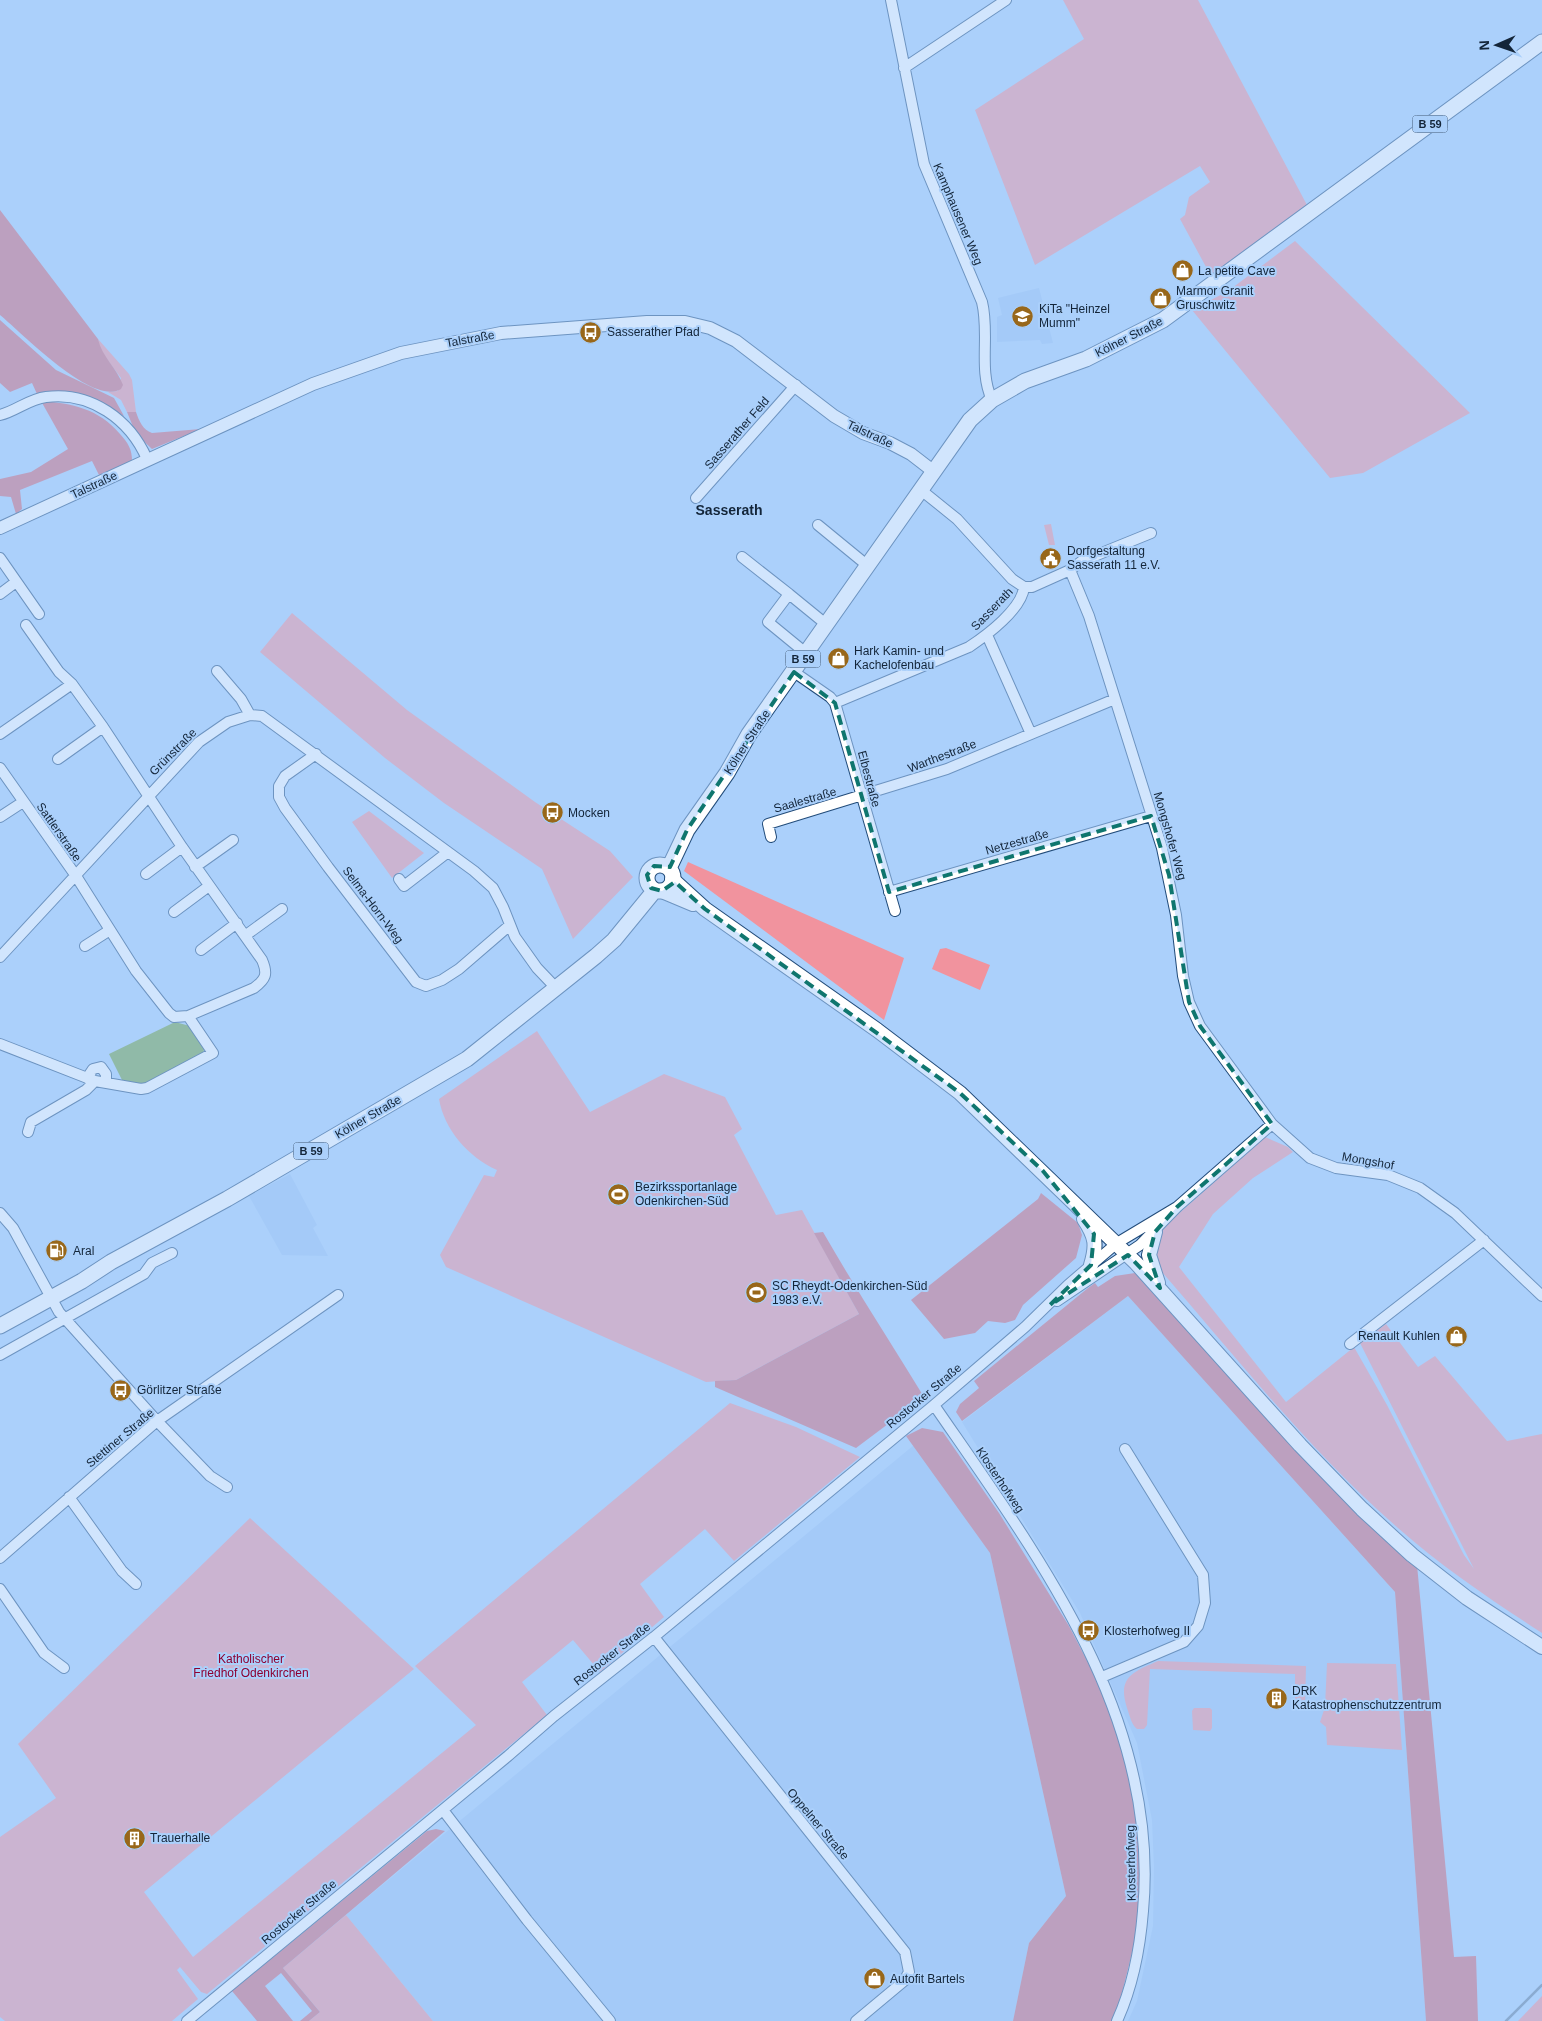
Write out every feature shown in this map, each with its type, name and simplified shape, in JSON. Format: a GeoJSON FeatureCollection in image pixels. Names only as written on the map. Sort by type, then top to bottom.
{"type":"FeatureCollection","features":[{"type":"Feature","properties":{"kind":"main road","name":"Kölner Straße"},"geometry":{"type":"LineString","coordinates":[[0,1326],[111,1262],[227,1199],[467,1059],[557,989],[614,940],[661,879],[664,854],[688,830],[726,773],[749,734],[970,420],[992,400],[1025,382],[1086,359],[1163,320],[1542,42]]}},
{"type":"Feature","properties":{"kind":"main road"},"geometry":{"type":"LineString","coordinates":[[661,879],[878,1030],[960,1093],[1043,1171],[1160,1288],[1300,1445],[1362,1509],[1412,1555],[1467,1598],[1542,1647]]}},
{"type":"Feature","properties":{"kind":"main road"},"geometry":{"type":"LineString","coordinates":[[1043,1171],[1094,1234],[1094,1252],[1090,1265]]}},
{"type":"Feature","properties":{"kind":"main road"},"geometry":{"type":"LineString","coordinates":[[1155,1232],[1149,1254],[1160,1288]]}},
{"type":"Feature","properties":{"kind":"street","name":"Kamphausener Weg"},"geometry":{"type":"LineString","coordinates":[[890,0],[924,164],[982,302],[986,318],[987,389],[992,400]]}},
{"type":"Feature","properties":{"kind":"street"},"geometry":{"type":"LineString","coordinates":[[904,68],[1006,0]]}},
{"type":"Feature","properties":{"kind":"street","name":"Talstraße"},"geometry":{"type":"LineString","coordinates":[[0,528],[313,384],[401,353],[501,333],[646,322],[686,322],[710,328],[736,341],[847,424],[890,443],[934,471]]}},
{"type":"Feature","properties":{"kind":"street","name":"Sasserather Feld"},"geometry":{"type":"LineString","coordinates":[[696,498],[796,385]]}},
{"type":"Feature","properties":{"kind":"street"},"geometry":{"type":"LineString","coordinates":[[0,415],[28,402],[47,397],[69,397],[90,402],[104,408],[123,423],[141,445],[147,459]]}},
{"type":"Feature","properties":{"kind":"street","name":"Sasserath"},"geometry":{"type":"LineString","coordinates":[[921,490],[957,519],[1012,579],[1024,588],[1032,587],[1070,570],[1082,561],[1151,533]]}},
{"type":"Feature","properties":{"kind":"street"},"geometry":{"type":"LineString","coordinates":[[818,525],[868,566]]}},
{"type":"Feature","properties":{"kind":"street"},"geometry":{"type":"LineString","coordinates":[[742,557],[827,624]]}},
{"type":"Feature","properties":{"kind":"street"},"geometry":{"type":"LineString","coordinates":[[0,558],[39,614]]}},
{"type":"Feature","properties":{"kind":"street","name":"Mongshofer Weg"},"geometry":{"type":"LineString","coordinates":[[1070,570],[1089,616],[1116,699],[1169,875],[1183,976],[1189,1002],[1200,1026],[1272,1124]]}},
{"type":"Feature","properties":{"kind":"street"},"geometry":{"type":"LineString","coordinates":[[0,594],[16,582]]}},
{"type":"Feature","properties":{"kind":"street","name":"Sasserath"},"geometry":{"type":"LineString","coordinates":[[835,704],[951,655],[987,635],[1023,598],[1024,588]]}},
{"type":"Feature","properties":{"kind":"street"},"geometry":{"type":"LineString","coordinates":[[789,594],[768,622],[807,654]]}},
{"type":"Feature","properties":{"kind":"street"},"geometry":{"type":"LineString","coordinates":[[0,1044],[96,1081],[147,1088],[213,1053],[188,1016],[254,988],[264,981],[266,974],[262,960],[246,935],[195,867],[103,727],[72,684],[59,672],[26,625]]}},
{"type":"Feature","properties":{"kind":"street"},"geometry":{"type":"LineString","coordinates":[[987,635],[1031,734]]}},
{"type":"Feature","properties":{"kind":"street"},"geometry":{"type":"LineString","coordinates":[[217,671],[241,699],[250,715],[262,716],[316,754],[448,852],[493,888],[515,937],[537,968],[557,989]]}},
{"type":"Feature","properties":{"kind":"street"},"geometry":{"type":"LineString","coordinates":[[794,672],[830,697],[835,704]]}},
{"type":"Feature","properties":{"kind":"street"},"geometry":{"type":"LineString","coordinates":[[0,734],[72,684]]}},
{"type":"Feature","properties":{"kind":"street","name":"Warthestraße"},"geometry":{"type":"LineString","coordinates":[[861,797],[947,769],[1116,699]]}},
{"type":"Feature","properties":{"kind":"street","name":"Elbestraße"},"geometry":{"type":"LineString","coordinates":[[835,704],[895,911]]}},
{"type":"Feature","properties":{"kind":"street","name":"Grünstraße"},"geometry":{"type":"LineString","coordinates":[[0,957],[199,742],[214,730],[233,720],[250,715]]}},
{"type":"Feature","properties":{"kind":"street"},"geometry":{"type":"LineString","coordinates":[[58,759],[103,727]]}},
{"type":"Feature","properties":{"kind":"street","name":"Selma-Horn-Weg"},"geometry":{"type":"LineString","coordinates":[[316,754],[285,776],[279,786],[280,797],[285,808],[328,867],[416,982],[426,986],[442,980],[510,925]]}},
{"type":"Feature","properties":{"kind":"street","name":"Sattlerstraße"},"geometry":{"type":"LineString","coordinates":[[0,768],[76,876],[162,1008],[174,1017],[188,1016]]}},
{"type":"Feature","properties":{"kind":"street","name":"Saalestraße"},"geometry":{"type":"LineString","coordinates":[[771,837],[768,824],[861,797]]}},
{"type":"Feature","properties":{"kind":"street","name":"Sattlerstraße"},"geometry":{"type":"LineString","coordinates":[[0,817],[23,802]]}},
{"type":"Feature","properties":{"kind":"street","name":"Netzestraße"},"geometry":{"type":"LineString","coordinates":[[889,892],[1152,816]]}},
{"type":"Feature","properties":{"kind":"street"},"geometry":{"type":"LineString","coordinates":[[195,867],[232,840]]}},
{"type":"Feature","properties":{"kind":"street"},"geometry":{"type":"LineString","coordinates":[[146,874],[182,848]]}},
{"type":"Feature","properties":{"kind":"street"},"geometry":{"type":"LineString","coordinates":[[399,879],[404,886],[448,852]]}},
{"type":"Feature","properties":{"kind":"street"},"geometry":{"type":"LineString","coordinates":[[174,912],[209,886]]}},
{"type":"Feature","properties":{"kind":"street"},"geometry":{"type":"LineString","coordinates":[[246,935],[282,908]]}},
{"type":"Feature","properties":{"kind":"street"},"geometry":{"type":"LineString","coordinates":[[202,950],[237,923]]}},
{"type":"Feature","properties":{"kind":"street"},"geometry":{"type":"LineString","coordinates":[[86,946],[110,930]]}},
{"type":"Feature","properties":{"kind":"street"},"geometry":{"type":"LineString","coordinates":[[28,1132],[31,1122],[86,1090],[96,1081]]}},
{"type":"Feature","properties":{"kind":"street"},"geometry":{"type":"LineString","coordinates":[[1177,1207],[1272,1124]]}},
{"type":"Feature","properties":{"kind":"street","name":"Mongshof"},"geometry":{"type":"LineString","coordinates":[[1272,1124],[1310,1158],[1336,1168],[1388,1175],[1420,1188],[1455,1213],[1542,1296]]}},
{"type":"Feature","properties":{"kind":"street","name":"Rostocker Straße"},"geometry":{"type":"LineString","coordinates":[[1050,1305],[1128,1255],[1155,1232],[1177,1207]]}},
{"type":"Feature","properties":{"kind":"street","name":"Rostocker Straße"},"geometry":{"type":"LineString","coordinates":[[187,2021],[554,1716],[654,1637],[934,1405],[1050,1305],[1090,1265],[1116,1243],[1131,1232],[1177,1207]]}},
{"type":"Feature","properties":{"kind":"street"},"geometry":{"type":"LineString","coordinates":[[0,1213],[13,1228],[50,1298],[65,1318],[210,1476],[227,1487]]}},
{"type":"Feature","properties":{"kind":"street"},"geometry":{"type":"LineString","coordinates":[[1350,1344],[1484,1240]]}},
{"type":"Feature","properties":{"kind":"street"},"geometry":{"type":"LineString","coordinates":[[0,1355],[144,1274],[152,1263],[172,1253]]}},
{"type":"Feature","properties":{"kind":"street","name":"Stettiner Straße"},"geometry":{"type":"LineString","coordinates":[[0,1558],[69,1496],[158,1421],[338,1295]]}},
{"type":"Feature","properties":{"kind":"street","name":"Klosterhofweg"},"geometry":{"type":"LineString","coordinates":[[934,1405],[987,1481],[1057,1590],[1102,1677],[1124,1736],[1138,1786],[1145,1839],[1145,1889],[1141,1941],[1132,1978],[1117,2021]]}},
{"type":"Feature","properties":{"kind":"street"},"geometry":{"type":"LineString","coordinates":[[1102,1677],[1184,1642],[1198,1626],[1206,1603],[1203,1575],[1125,1449]]}},
{"type":"Feature","properties":{"kind":"street"},"geometry":{"type":"LineString","coordinates":[[69,1496],[122,1570],[136,1584]]}},
{"type":"Feature","properties":{"kind":"street"},"geometry":{"type":"LineString","coordinates":[[0,1589],[44,1653],[64,1668]]}},
{"type":"Feature","properties":{"kind":"street","name":"Oppelner Straße"},"geometry":{"type":"LineString","coordinates":[[654,1637],[906,1952],[909,1972],[904,1981],[856,2021]]}},
{"type":"Feature","properties":{"kind":"street"},"geometry":{"type":"LineString","coordinates":[[443,1810],[527,1920],[610,2021]]}},
{"type":"Feature","properties":{"kind":"highlighted area"},"geometry":{"type":"Polygon","coordinates":[[[794,672],[835,703],[889,892],[1151,816],[1169,875],[1189,1002],[1200,1026],[1272,1124],[1177,1207],[1155,1232],[1149,1255],[1160,1288],[1128,1255],[1050,1305],[1091,1265],[1094,1234],[1043,1171],[960,1093],[705,909],[675,882],[662,891],[651,888],[647,875],[654,866],[670,867],[687,830],[794,672]]]}},
{"type":"Feature","properties":{"kind":"shaded area"},"geometry":{"type":"Polygon","coordinates":[[[0,210],[98,339],[123,385],[121,389],[109,392],[93,387],[76,378],[40,351],[0,315],[0,210]]]}},
{"type":"Feature","properties":{"kind":"shaded area","name":"KiTa \"Heinzel Mumm\""},"geometry":{"type":"Polygon","coordinates":[[[1039,288],[1053,343],[1042,344],[1040,340],[997,342],[997,317],[1002,315],[998,298],[1039,288]]]}},
{"type":"Feature","properties":{"kind":"shaded area"},"geometry":{"type":"Polygon","coordinates":[[[0,320],[56,370],[114,398],[124,416],[74,392],[63,391],[37,394],[32,383],[10,392],[0,383],[0,320]]]}},
{"type":"Feature","properties":{"kind":"shaded area"},"geometry":{"type":"Polygon","coordinates":[[[41,401],[63,403],[94,413],[112,425],[120,434],[127,443],[132,461],[99,475],[92,461],[20,490],[22,509],[16,514],[11,497],[0,496],[0,479],[31,472],[68,449],[41,401]]]}},
{"type":"Feature","properties":{"kind":"shaded area"},"geometry":{"type":"Polygon","coordinates":[[[127,412],[136,412],[140,422],[152,433],[201,429],[152,449],[136,434],[127,412]]]}},
{"type":"Feature","properties":{"kind":"shaded area"},"geometry":{"type":"Polygon","coordinates":[[[175,1022],[190,1026],[205,1047],[203,1053],[150,1085],[123,1082],[109,1054],[175,1022]]]}},
{"type":"Feature","properties":{"kind":"shaded area"},"geometry":{"type":"Polygon","coordinates":[[[290,1174],[317,1225],[313,1228],[328,1256],[282,1255],[249,1196],[290,1174]]]}},
{"type":"Feature","properties":{"kind":"shaded area"},"geometry":{"type":"Polygon","coordinates":[[[1041,1193],[1078,1223],[1082,1235],[1076,1258],[1023,1305],[1015,1320],[1005,1323],[988,1321],[975,1333],[944,1339],[911,1300],[1038,1199],[1041,1193]]]}},
{"type":"Feature","properties":{"kind":"shaded area"},"geometry":{"type":"Polygon","coordinates":[[[823,1232],[924,1397],[856,1448],[715,1387],[715,1381],[736,1380],[859,1314],[814,1233],[823,1232]]]}},
{"type":"Feature","properties":{"kind":"shaded area"},"geometry":{"type":"Polygon","coordinates":[[[1135,1273],[1272,1424],[1417,1565],[1454,1957],[1476,1956],[1478,2021],[1426,2021],[1395,1592],[1128,1296],[962,1421],[956,1412],[960,1404],[979,1388],[974,1381],[1088,1288],[1095,1283],[1098,1287],[1115,1276],[1135,1273]]]}},
{"type":"Feature","properties":{"kind":"shaded area"},"geometry":{"type":"Polygon","coordinates":[[[1128,1296],[1395,1592],[1426,2021],[1128,2021],[1137,2001],[1153,1926],[1154,1867],[1152,1820],[1137,1743],[1080,1613],[962,1422],[1128,1296]]]}},
{"type":"Feature","properties":{"kind":"shaded area"},"geometry":{"type":"Polygon","coordinates":[[[922,1428],[943,1432],[999,1513],[1069,1626],[1124,1732],[1143,1826],[1139,1925],[1119,2005],[1112,2021],[1013,2021],[1029,1943],[1066,1896],[990,1553],[906,1436],[922,1428]]]}},
{"type":"Feature","properties":{"kind":"shaded area"},"geometry":{"type":"Polygon","coordinates":[[[914,1445],[990,1553],[1066,1896],[1029,1943],[1013,2021],[433,2021],[346,1915],[914,1445]]]}},
{"type":"Feature","properties":{"kind":"shaded area"},"geometry":{"type":"Polygon","coordinates":[[[436,1829],[445,1831],[283,1968],[320,2012],[309,2021],[300,2021],[312,2011],[281,1973],[265,1986],[293,2021],[257,2021],[232,1991],[427,1831],[436,1829]]]}},
{"type":"Feature","properties":{"kind":"green space"},"geometry":{"type":"Polygon","coordinates":[[[1063,0],[1198,0],[1307,205],[1212,278],[1180,219],[1185,215],[1189,197],[1210,182],[1200,166],[1035,265],[975,110],[1084,39],[1063,0]]]}},
{"type":"Feature","properties":{"kind":"green space"},"geometry":{"type":"Polygon","coordinates":[[[1295,241],[1470,413],[1363,473],[1330,478],[1192,310],[1228,291],[1295,241]]]}},
{"type":"Feature","properties":{"kind":"green space"},"geometry":{"type":"Polygon","coordinates":[[[98,339],[129,374],[132,380],[136,412],[127,412],[121,400],[108,392],[118,391],[121,378],[100,350],[98,339]]]}},
{"type":"Feature","properties":{"kind":"green space"},"geometry":{"type":"Polygon","coordinates":[[[1051,524],[1055,545],[1049,545],[1044,525],[1051,524]]]}},
{"type":"Feature","properties":{"kind":"green space"},"geometry":{"type":"Polygon","coordinates":[[[292,613],[407,710],[535,802],[610,851],[633,877],[573,939],[542,869],[444,803],[385,758],[260,652],[292,613]]]}},
{"type":"Feature","properties":{"kind":"green space"},"geometry":{"type":"Polygon","coordinates":[[[369,811],[424,853],[392,878],[352,822],[369,811]]]}},
{"type":"Feature","properties":{"kind":"green space"},"geometry":{"type":"Polygon","coordinates":[[[688,862],[904,958],[884,1020],[684,871],[688,862]]]}},
{"type":"Feature","properties":{"kind":"green space"},"geometry":{"type":"Polygon","coordinates":[[[946,948],[990,965],[980,990],[932,969],[940,949],[946,948]]]}},
{"type":"Feature","properties":{"kind":"green space","name":"Bezirkssportanlage Odenkirchen-Süd"},"geometry":{"type":"Polygon","coordinates":[[[537,1031],[590,1112],[664,1074],[725,1097],[742,1129],[734,1135],[776,1215],[802,1210],[859,1314],[736,1380],[706,1382],[446,1267],[440,1255],[484,1175],[494,1177],[497,1170],[476,1158],[459,1141],[446,1121],[439,1099],[537,1031]]]}},
{"type":"Feature","properties":{"kind":"green space"},"geometry":{"type":"Polygon","coordinates":[[[1265,1137],[1288,1147],[1293,1152],[1253,1178],[1213,1214],[1179,1267],[1286,1402],[1354,1347],[1387,1405],[1464,1555],[1474,1569],[1360,1343],[1386,1324],[1418,1367],[1435,1356],[1507,1441],[1542,1434],[1542,1633],[1450,1570],[1398,1528],[1365,1498],[1302,1434],[1155,1264],[1158,1232],[1265,1137]]]}},
{"type":"Feature","properties":{"kind":"green space","name":"Katholischer Friedhof Odenkirchen"},"geometry":{"type":"Polygon","coordinates":[[[730,1403],[796,1427],[860,1457],[734,1561],[705,1529],[640,1584],[664,1617],[600,1672],[573,1640],[522,1682],[547,1715],[207,1994],[201,1992],[180,1967],[177,1970],[198,1999],[172,2021],[5,2021],[0,2017],[0,1837],[56,1798],[18,1744],[250,1518],[414,1669],[144,1892],[193,1957],[476,1725],[415,1666],[730,1403]]]}},
{"type":"Feature","properties":{"kind":"green space"},"geometry":{"type":"Polygon","coordinates":[[[1158,1661],[1306,1666],[1305,1708],[1295,1708],[1295,1674],[1150,1669],[1147,1725],[1144,1729],[1137,1729],[1133,1725],[1124,1698],[1126,1682],[1129,1677],[1141,1669],[1158,1661]]]}},
{"type":"Feature","properties":{"kind":"green space"},"geometry":{"type":"Polygon","coordinates":[[[1327,1663],[1396,1664],[1402,1750],[1327,1745],[1326,1727],[1320,1722],[1325,1707],[1327,1663]]]}},
{"type":"Feature","properties":{"kind":"green space"},"geometry":{"type":"Polygon","coordinates":[[[1194,1708],[1210,1708],[1212,1710],[1212,1728],[1210,1731],[1193,1730],[1192,1711],[1194,1708]]]}},
{"type":"Feature","properties":{"kind":"green space"},"geometry":{"type":"Polygon","coordinates":[[[346,1915],[433,2021],[309,2021],[320,2012],[283,1968],[346,1915]]]}},
{"type":"Feature","properties":{"kind":"green space"},"geometry":{"type":"Polygon","coordinates":[[[1542,1996],[1542,2021],[1518,2021],[1542,1996]]]}},
{"type":"Feature","properties":{"kind":"railway"},"geometry":{"type":"LineString","coordinates":[[1506,2021],[1542,1985]]}},
{"type":"Feature","properties":{"kind":"place","name":"La petite Cave"},"geometry":{"type":"Point","coordinates":[1182,271]}},
{"type":"Feature","properties":{"kind":"place","name":"Marmor Granit Gruschwitz"},"geometry":{"type":"Point","coordinates":[1160,298]}},
{"type":"Feature","properties":{"kind":"place","name":"KiTa \"Heinzel Mumm\""},"geometry":{"type":"Point","coordinates":[1023,316]}},
{"type":"Feature","properties":{"kind":"place","name":"Sasserather Pfad"},"geometry":{"type":"Point","coordinates":[591,332]}},
{"type":"Feature","properties":{"kind":"place","name":"Dorfgestaltung Sasserath 11 e.V."},"geometry":{"type":"Point","coordinates":[1051,558]}},
{"type":"Feature","properties":{"kind":"place","name":"Hark Kamin- und Kachelofenbau"},"geometry":{"type":"Point","coordinates":[838,658]}},
{"type":"Feature","properties":{"kind":"place","name":"Mocken"},"geometry":{"type":"Point","coordinates":[552,813]}},
{"type":"Feature","properties":{"kind":"place","name":"Bezirkssportanlage Odenkirchen-Süd"},"geometry":{"type":"Point","coordinates":[619,1194]}},
{"type":"Feature","properties":{"kind":"place","name":"Aral"},"geometry":{"type":"Point","coordinates":[57,1251]}},
{"type":"Feature","properties":{"kind":"place","name":"SC Rheydt-Odenkirchen-Süd 1983 e.V."},"geometry":{"type":"Point","coordinates":[756,1293]}},
{"type":"Feature","properties":{"kind":"place","name":"Renault Kuhlen"},"geometry":{"type":"Point","coordinates":[1456,1336]}},
{"type":"Feature","properties":{"kind":"place","name":"Görlitzer Straße"},"geometry":{"type":"Point","coordinates":[121,1390]}},
{"type":"Feature","properties":{"kind":"place","name":"Klosterhofweg II"},"geometry":{"type":"Point","coordinates":[1088,1631]}},
{"type":"Feature","properties":{"kind":"place","name":"DRK Katastrophenschutzzentrum"},"geometry":{"type":"Point","coordinates":[1276,1698]}},
{"type":"Feature","properties":{"kind":"place","name":"Trauerhalle"},"geometry":{"type":"Point","coordinates":[134,1838]}},
{"type":"Feature","properties":{"kind":"place","name":"Autofit Bartels"},"geometry":{"type":"Point","coordinates":[874,1979]}},
{"type":"Feature","properties":{"kind":"district","name":"Sasserath"},"geometry":{"type":"Point","coordinates":[729,510]}}]}
